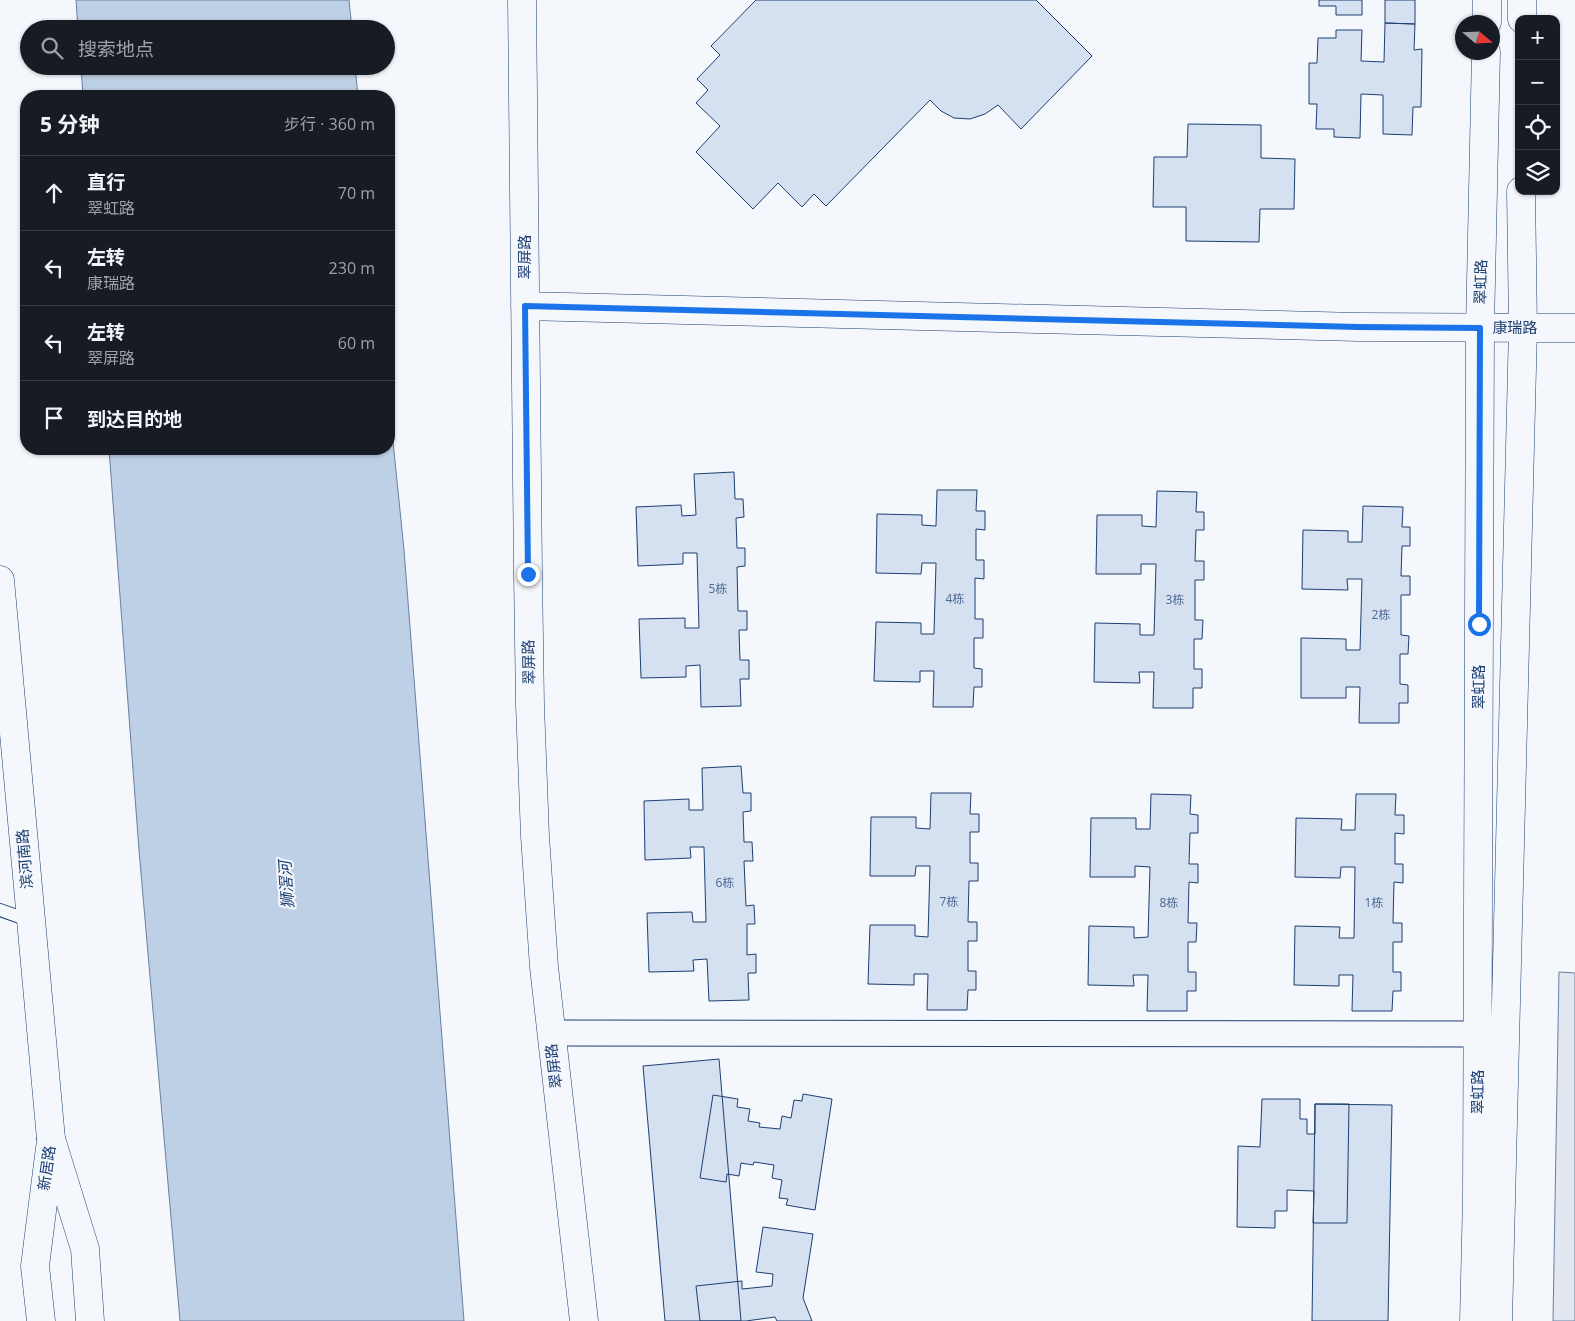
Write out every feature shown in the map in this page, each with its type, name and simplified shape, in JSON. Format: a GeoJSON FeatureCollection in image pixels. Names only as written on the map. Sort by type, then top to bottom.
{"type":"FeatureCollection","features":[{"type":"Feature","properties":{"kind":"street","name":"翠屏路"},"geometry":{"type":"LineString","coordinates":[[522,0],[530,705],[535,836],[544,967],[584,1321]]}},
{"type":"Feature","properties":{"kind":"street"},"geometry":{"type":"LineString","coordinates":[[1487,0],[1487,15]]}},
{"type":"Feature","properties":{"kind":"street"},"geometry":{"type":"LineString","coordinates":[[1522,0],[1522,15]]}},
{"type":"Feature","properties":{"kind":"street","name":"翠虹路"},"geometry":{"type":"LineString","coordinates":[[1474,1321],[1478,1186],[1480,328],[1486,60]]}},
{"type":"Feature","properties":{"kind":"street","name":"翠虹路"},"geometry":{"type":"LineString","coordinates":[[1498,1321],[1523,328],[1521,195]]}},
{"type":"Feature","properties":{"kind":"street","name":"康瑞路"},"geometry":{"type":"LineString","coordinates":[[525,306],[1358,327],[1575,328]]}},
{"type":"Feature","properties":{"kind":"street","name":"滨河南路"},"geometry":{"type":"LineString","coordinates":[[0,580],[51,1139]]}},
{"type":"Feature","properties":{"kind":"street"},"geometry":{"type":"LineString","coordinates":[[551,1033],[1478,1034]]}},
{"type":"Feature","properties":{"kind":"street","name":"新居路"},"geometry":{"type":"LineString","coordinates":[[41,1321],[35,1266],[51,1139]]}},
{"type":"Feature","properties":{"kind":"street","name":"新居路"},"geometry":{"type":"LineString","coordinates":[[51,1139],[85,1249],[90,1321]]}},
{"type":"Feature","properties":{"kind":"lane"},"geometry":{"type":"LineString","coordinates":[[0,910],[31,921]]}},
{"type":"Feature","properties":{"kind":"shaded area"},"geometry":{"type":"Polygon","coordinates":[[[1559,972],[1575,973],[1575,1321],[1553,1321],[1559,972]]]}},
{"type":"Feature","properties":{"kind":"water"},"geometry":{"type":"Polygon","coordinates":[[[76,0],[349,0],[351,20],[77,20],[76,0]]]}},
{"type":"Feature","properties":{"kind":"water"},"geometry":{"type":"Polygon","coordinates":[[[82,75],[356,75],[357,90],[83,90],[82,75]]]}},
{"type":"Feature","properties":{"kind":"water","name":"狮滘河"},"geometry":{"type":"Polygon","coordinates":[[[109,455],[394,455],[404,550],[464,1321],[180,1321],[139,850],[109,455]]]}},
{"type":"Feature","properties":{"kind":"building"},"geometry":{"type":"Polygon","coordinates":[[[756,0],[1036,0],[1092,56],[1021,129],[998,105],[985,114],[970,119],[954,118],[941,111],[930,100],[826,206],[814,194],[802,207],[778,183],[753,209],[696,152],[720,126],[696,103],[708,90],[697,79],[720,55],[711,46],[756,0]]]}},
{"type":"Feature","properties":{"kind":"building"},"geometry":{"type":"Polygon","coordinates":[[[1319,0],[1362,0],[1362,15],[1336,15],[1336,6],[1319,6],[1319,0]]]}},
{"type":"Feature","properties":{"kind":"building"},"geometry":{"type":"Polygon","coordinates":[[[1385,0],[1415,0],[1415,24],[1385,23],[1385,0]]]}},
{"type":"Feature","properties":{"kind":"building"},"geometry":{"type":"Polygon","coordinates":[[[1385,23],[1415,24],[1414,50],[1422,49],[1421,107],[1413,107],[1412,135],[1383,134],[1383,95],[1361,94],[1360,138],[1334,137],[1334,129],[1316,129],[1317,104],[1309,104],[1309,63],[1317,63],[1318,38],[1336,38],[1336,30],[1362,30],[1361,61],[1384,62],[1385,23]]]}},
{"type":"Feature","properties":{"kind":"building"},"geometry":{"type":"Polygon","coordinates":[[[1188,124],[1261,125],[1261,158],[1295,159],[1294,209],[1260,209],[1259,242],[1186,241],[1186,207],[1153,207],[1154,157],[1187,157],[1188,124]]]}},
{"type":"Feature","properties":{"kind":"building"},"geometry":{"type":"Polygon","coordinates":[[[734,472],[735,499],[743,499],[744,517],[736,518],[737,548],[745,548],[745,566],[737,567],[738,611],[747,611],[747,630],[739,630],[740,660],[749,660],[749,679],[740,679],[741,706],[701,707],[700,665],[686,666],[686,677],[641,678],[639,619],[685,618],[685,628],[699,628],[697,553],[683,553],[683,564],[638,566],[636,507],[681,505],[682,516],[696,515],[694,474],[734,472]]]}},
{"type":"Feature","properties":{"kind":"building"},"geometry":{"type":"Polygon","coordinates":[[[937,490],[977,490],[976,511],[985,511],[985,530],[976,529],[976,560],[984,560],[984,579],[975,578],[975,619],[983,619],[983,638],[974,638],[974,668],[982,669],[982,687],[974,687],[973,707],[933,707],[934,671],[920,671],[920,682],[874,681],[876,622],[921,623],[921,634],[934,634],[936,563],[922,563],[921,574],[876,573],[877,514],[922,515],[922,525],[936,526],[937,490]]]}},
{"type":"Feature","properties":{"kind":"building"},"geometry":{"type":"Polygon","coordinates":[[[1157,491],[1197,492],[1196,512],[1204,512],[1204,530],[1196,530],[1195,561],[1204,561],[1204,580],[1195,580],[1195,620],[1203,620],[1202,639],[1194,639],[1194,669],[1202,669],[1202,688],[1193,688],[1193,708],[1153,708],[1154,672],[1139,672],[1140,683],[1094,682],[1095,623],[1140,624],[1140,635],[1154,635],[1156,564],[1141,564],[1141,574],[1096,574],[1097,515],[1142,515],[1142,526],[1156,527],[1157,491]]]}},
{"type":"Feature","properties":{"kind":"building"},"geometry":{"type":"Polygon","coordinates":[[[1363,506],[1403,507],[1402,527],[1410,527],[1410,546],[1402,546],[1401,576],[1410,576],[1410,595],[1401,595],[1401,635],[1409,636],[1408,654],[1400,654],[1400,684],[1408,685],[1408,703],[1399,703],[1399,723],[1359,723],[1360,687],[1346,687],[1346,698],[1301,698],[1301,638],[1346,639],[1346,650],[1360,650],[1362,579],[1347,579],[1348,590],[1302,589],[1303,530],[1348,531],[1348,542],[1362,542],[1363,506]]]}},
{"type":"Feature","properties":{"kind":"building"},"geometry":{"type":"Polygon","coordinates":[[[741,766],[743,793],[751,793],[751,811],[743,812],[744,842],[752,842],[753,861],[744,861],[746,906],[754,905],[755,924],[747,924],[747,955],[756,954],[756,973],[748,973],[749,1000],[709,1001],[707,959],[693,960],[694,971],[649,972],[647,913],[692,912],[693,922],[706,922],[704,847],[690,847],[691,858],[645,860],[644,801],[689,799],[689,810],[703,810],[702,768],[741,766]]]}},
{"type":"Feature","properties":{"kind":"building"},"geometry":{"type":"Polygon","coordinates":[[[931,793],[971,793],[970,814],[979,814],[979,832],[970,832],[970,863],[978,863],[978,881],[969,881],[968,922],[977,922],[977,941],[968,941],[968,971],[976,971],[976,990],[968,990],[967,1010],[927,1010],[928,974],[914,974],[914,985],[868,984],[870,925],[915,925],[915,936],[928,937],[930,866],[916,866],[915,876],[870,876],[871,817],[916,817],[916,828],[930,829],[931,793]]]}},
{"type":"Feature","properties":{"kind":"building"},"geometry":{"type":"Polygon","coordinates":[[[1151,794],[1191,795],[1190,814],[1198,815],[1198,833],[1190,833],[1189,864],[1198,864],[1198,883],[1189,882],[1188,923],[1197,923],[1196,942],[1188,942],[1188,972],[1196,972],[1196,991],[1187,991],[1187,1011],[1147,1011],[1148,975],[1133,975],[1134,986],[1088,985],[1089,926],[1134,927],[1134,938],[1148,937],[1150,867],[1135,866],[1135,877],[1090,877],[1091,818],[1136,818],[1136,829],[1150,829],[1151,794]]]}},
{"type":"Feature","properties":{"kind":"building"},"geometry":{"type":"Polygon","coordinates":[[[1356,794],[1396,794],[1395,815],[1404,815],[1404,834],[1395,833],[1395,864],[1403,864],[1403,883],[1394,882],[1393,923],[1402,923],[1402,942],[1393,942],[1393,972],[1401,972],[1401,991],[1393,991],[1392,1011],[1352,1011],[1353,975],[1339,975],[1339,986],[1294,985],[1295,926],[1340,927],[1339,938],[1354,938],[1355,867],[1341,867],[1340,878],[1295,877],[1296,818],[1342,819],[1341,830],[1355,830],[1356,794]]]}},
{"type":"Feature","properties":{"kind":"building"},"geometry":{"type":"Polygon","coordinates":[[[719,1059],[741,1321],[665,1321],[643,1066],[719,1059]]]}},
{"type":"Feature","properties":{"kind":"building"},"geometry":{"type":"Polygon","coordinates":[[[803,1094],[832,1099],[815,1210],[786,1205],[788,1199],[779,1198],[782,1180],[772,1178],[774,1165],[754,1162],[753,1165],[741,1163],[739,1176],[727,1174],[726,1182],[700,1178],[713,1095],[738,1099],[737,1107],[750,1109],[748,1121],[760,1123],[759,1127],[780,1129],[782,1116],[791,1118],[794,1100],[802,1101],[803,1094]]]}},
{"type":"Feature","properties":{"kind":"building"},"geometry":{"type":"Polygon","coordinates":[[[1262,1099],[1300,1099],[1300,1119],[1307,1119],[1307,1134],[1315,1134],[1315,1104],[1349,1104],[1347,1223],[1313,1223],[1314,1191],[1287,1190],[1287,1211],[1275,1211],[1275,1228],[1237,1227],[1238,1146],[1260,1147],[1262,1099]]]}},
{"type":"Feature","properties":{"kind":"building"},"geometry":{"type":"Polygon","coordinates":[[[1315,1104],[1392,1105],[1388,1321],[1312,1321],[1315,1104]]]}},
{"type":"Feature","properties":{"kind":"building"},"geometry":{"type":"Polygon","coordinates":[[[763,1227],[813,1234],[803,1298],[812,1321],[777,1321],[775,1317],[746,1321],[700,1321],[696,1286],[742,1281],[742,1289],[772,1286],[773,1274],[756,1272],[763,1227]]]}},
{"type":"Feature","properties":{"kind":"route"},"geometry":{"type":"LineString","coordinates":[[528,574],[525,306],[1358,327],[1480,328],[1479,624]]}}]}
